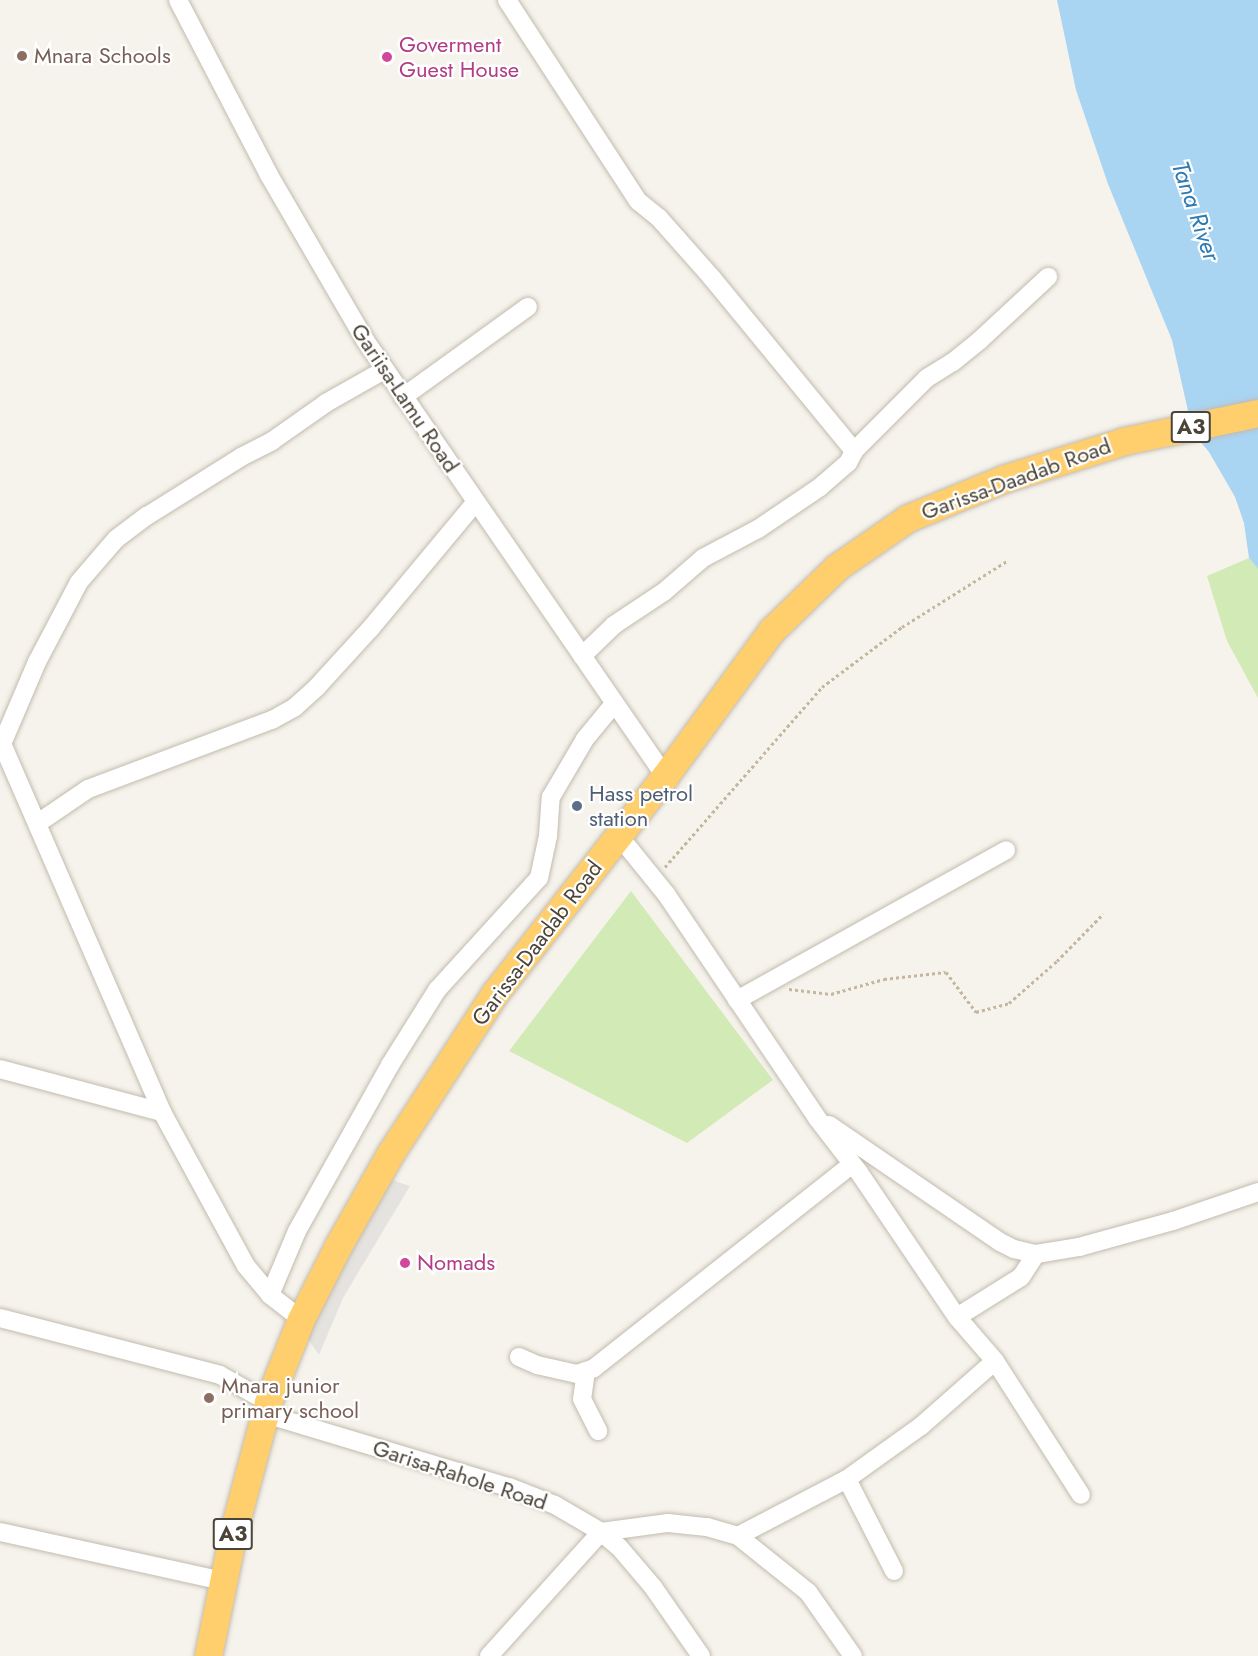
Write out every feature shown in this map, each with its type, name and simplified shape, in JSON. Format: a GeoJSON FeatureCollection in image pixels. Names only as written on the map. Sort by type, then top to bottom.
{"type":"FeatureCollection","features":[{"type":"Feature","properties":{"kind":"highway","name":"Garissa-Daadab Road"},"geometry":{"type":"LineString","coordinates":[[266,1408],[301,1319],[338,1246],[420,1107],[495,993],[665,776],[771,631],[837,567],[916,514],[1003,479],[1124,441],[1258,413]]}},
{"type":"Feature","properties":{"kind":"highway","name":"A3"},"geometry":{"type":"LineString","coordinates":[[208,1656],[223,1581],[266,1408]]}},
{"type":"Feature","properties":{"kind":"street","name":"Gariisa-Lamu Road"},"geometry":{"type":"LineString","coordinates":[[178,0],[297,226],[384,370],[665,776]]}},
{"type":"Feature","properties":{"kind":"street"},"geometry":{"type":"LineString","coordinates":[[507,0],[638,201],[659,218],[712,278],[854,451]]}},
{"type":"Feature","properties":{"kind":"street"},"geometry":{"type":"LineString","coordinates":[[582,656],[614,625],[665,591],[704,558],[758,530],[820,487],[848,463],[854,451],[927,378],[953,362],[980,340],[1048,277]]}},
{"type":"Feature","properties":{"kind":"street"},"geometry":{"type":"LineString","coordinates":[[404,397],[528,307]]}},
{"type":"Feature","properties":{"kind":"street"},"geometry":{"type":"LineString","coordinates":[[301,1319],[270,1295],[246,1266],[162,1112],[1,741],[37,662],[79,582],[116,539],[147,516],[384,370]]}},
{"type":"Feature","properties":{"kind":"street"},"geometry":{"type":"LineString","coordinates":[[38,823],[88,789],[272,720],[296,707],[370,629],[476,502]]}},
{"type":"Feature","properties":{"kind":"street"},"geometry":{"type":"LineString","coordinates":[[270,1295],[297,1231],[390,1065],[437,990],[539,878],[548,836],[551,797],[585,739],[614,704]]}},
{"type":"Feature","properties":{"kind":"street"},"geometry":{"type":"LineString","coordinates":[[619,836],[654,880],[957,1317],[995,1361],[1081,1495]]}},
{"type":"Feature","properties":{"kind":"street"},"geometry":{"type":"LineString","coordinates":[[737,999],[1006,850]]}},
{"type":"Feature","properties":{"kind":"street"},"geometry":{"type":"LineString","coordinates":[[0,1069],[162,1112]]}},
{"type":"Feature","properties":{"kind":"street"},"geometry":{"type":"LineString","coordinates":[[817,1118],[1000,1242],[1014,1249],[1036,1254],[1079,1247],[1258,1192]]}},
{"type":"Feature","properties":{"kind":"street"},"geometry":{"type":"LineString","coordinates":[[519,1357],[537,1365],[577,1374],[594,1368],[852,1164]]}},
{"type":"Feature","properties":{"kind":"street"},"geometry":{"type":"LineString","coordinates":[[957,1317],[1021,1277],[1036,1254]]}},
{"type":"Feature","properties":{"kind":"street","name":"Garisa-Rahole Road"},"geometry":{"type":"LineString","coordinates":[[0,1318],[220,1375],[266,1408],[509,1487],[555,1505],[601,1533],[619,1547],[653,1587],[701,1656]]}},
{"type":"Feature","properties":{"kind":"street"},"geometry":{"type":"LineString","coordinates":[[738,1536],[847,1479],[921,1426],[995,1361]]}},
{"type":"Feature","properties":{"kind":"street"},"geometry":{"type":"LineString","coordinates":[[586,1371],[582,1399],[598,1431]]}},
{"type":"Feature","properties":{"kind":"street"},"geometry":{"type":"LineString","coordinates":[[847,1479],[894,1571]]}},
{"type":"Feature","properties":{"kind":"street"},"geometry":{"type":"LineString","coordinates":[[489,1656],[601,1533],[668,1523],[707,1527],[738,1536],[808,1592],[853,1656]]}},
{"type":"Feature","properties":{"kind":"street"},"geometry":{"type":"LineString","coordinates":[[0,1532],[223,1581]]}},
{"type":"Feature","properties":{"kind":"path"},"geometry":{"type":"LineString","coordinates":[[654,880],[822,687],[902,627],[1007,561]]}},
{"type":"Feature","properties":{"kind":"path"},"geometry":{"type":"LineString","coordinates":[[780,994],[788,989],[831,994],[884,979],[946,972],[976,1012],[1009,1003],[1058,961],[1103,914]]}},
{"type":"Feature","properties":{"kind":"green space"},"geometry":{"type":"Polygon","coordinates":[[[1249,558],[1258,569],[1258,698],[1227,641],[1207,576],[1249,558]]]}},
{"type":"Feature","properties":{"kind":"green space"},"geometry":{"type":"Polygon","coordinates":[[[631,891],[773,1080],[687,1143],[509,1051],[631,891]]]}},
{"type":"Feature","properties":{"kind":"shaded area"},"geometry":{"type":"Polygon","coordinates":[[[383,1177],[410,1186],[343,1298],[319,1355],[300,1327],[383,1177]]]}},
{"type":"Feature","properties":{"kind":"water","name":"Tana River"},"geometry":{"type":"Polygon","coordinates":[[[1057,0],[1258,0],[1258,569],[1249,558],[1244,523],[1235,497],[1209,452],[1193,433],[1172,340],[1108,184],[1076,90],[1057,0]]]}},
{"type":"Feature","properties":{"kind":"place","name":"Mnara Schools"},"geometry":{"type":"Point","coordinates":[22,56]}},
{"type":"Feature","properties":{"kind":"place","name":"Goverment Guest House"},"geometry":{"type":"Point","coordinates":[387,57]}},
{"type":"Feature","properties":{"kind":"place","name":"Hass petrol station"},"geometry":{"type":"Point","coordinates":[577,806]}},
{"type":"Feature","properties":{"kind":"place","name":"Nomads"},"geometry":{"type":"Point","coordinates":[405,1263]}},
{"type":"Feature","properties":{"kind":"place","name":"Mnara junior primary school"},"geometry":{"type":"Point","coordinates":[209,1398]}}]}
